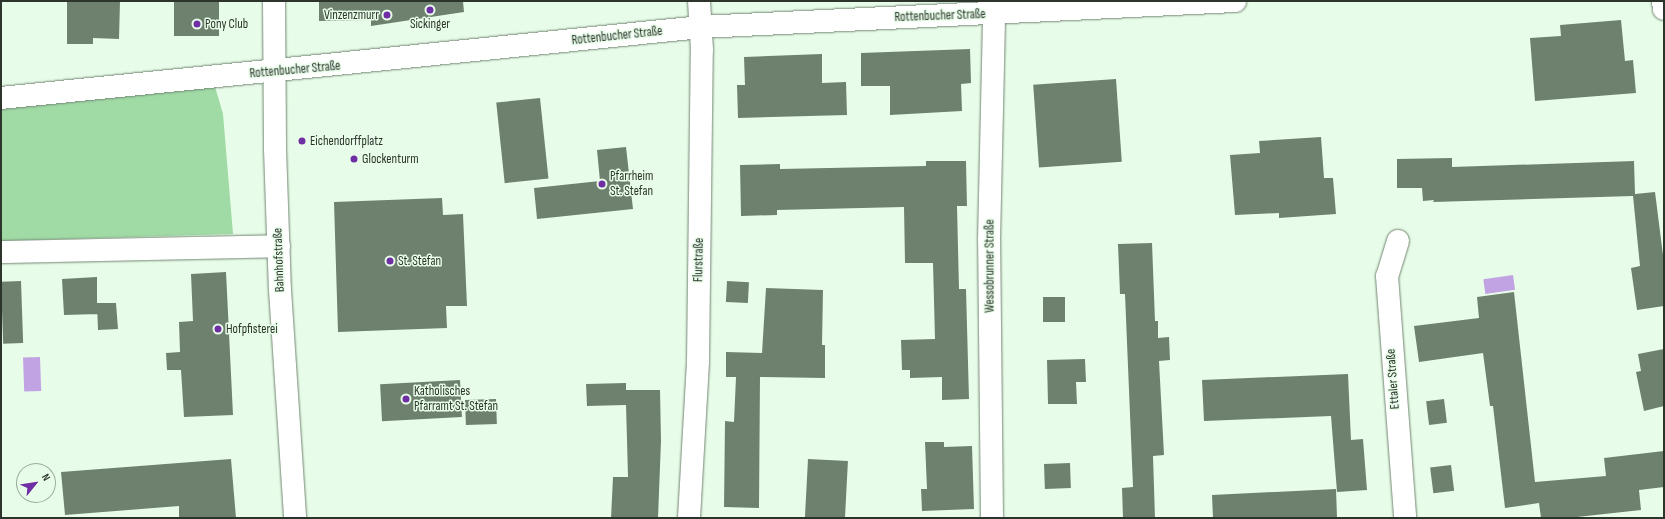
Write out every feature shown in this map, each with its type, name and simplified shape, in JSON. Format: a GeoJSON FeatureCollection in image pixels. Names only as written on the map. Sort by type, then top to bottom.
{"type":"FeatureCollection","features":[{"type":"Feature","properties":{"kind":"street","name":"Bahnhofstraße"},"geometry":{"type":"LineString","coordinates":[[274,1],[273,72],[279,246],[295,518]]}},
{"type":"Feature","properties":{"kind":"street","name":"Flurstraße"},"geometry":{"type":"LineString","coordinates":[[689,518],[698,361],[701,27],[699,1]]}},
{"type":"Feature","properties":{"kind":"street","name":"Rottenbucher Straße"},"geometry":{"type":"LineString","coordinates":[[1,98],[273,72],[701,27],[994,14],[1235,1]]}},
{"type":"Feature","properties":{"kind":"street"},"geometry":{"type":"LineString","coordinates":[[1663,1],[1664,9]]}},
{"type":"Feature","properties":{"kind":"street","name":"Wessobrunner Straße"},"geometry":{"type":"LineString","coordinates":[[992,518],[989,240],[994,14]]}},
{"type":"Feature","properties":{"kind":"street","name":"Ettaler Straße"},"geometry":{"type":"LineString","coordinates":[[1398,241],[1387,276],[1405,518]]}},
{"type":"Feature","properties":{"kind":"street"},"geometry":{"type":"LineString","coordinates":[[1,252],[279,246]]}},
{"type":"Feature","properties":{"kind":"green space"},"geometry":{"type":"Polygon","coordinates":[[[214,83],[223,114],[233,234],[1,241],[1,107],[214,83]]]}},
{"type":"Feature","properties":{"kind":"shaded area"},"geometry":{"type":"Polygon","coordinates":[[[1513,275],[1515,290],[1485,294],[1483,279],[1513,275]]]}},
{"type":"Feature","properties":{"kind":"shaded area"},"geometry":{"type":"Polygon","coordinates":[[[40,357],[41,391],[24,392],[23,358],[40,357]]]}},
{"type":"Feature","properties":{"kind":"building"},"geometry":{"type":"Polygon","coordinates":[[[67,1],[120,1],[119,39],[93,38],[93,44],[67,44],[67,1]]]}},
{"type":"Feature","properties":{"kind":"building"},"geometry":{"type":"Polygon","coordinates":[[[174,1],[219,1],[219,36],[174,36],[174,1]]]}},
{"type":"Feature","properties":{"kind":"building"},"geometry":{"type":"Polygon","coordinates":[[[319,1],[463,1],[464,12],[371,26],[371,20],[319,21],[319,1]]]}},
{"type":"Feature","properties":{"kind":"building"},"geometry":{"type":"Polygon","coordinates":[[[1621,20],[1625,61],[1633,60],[1636,93],[1535,101],[1530,38],[1561,36],[1560,25],[1621,20]]]}},
{"type":"Feature","properties":{"kind":"building"},"geometry":{"type":"Polygon","coordinates":[[[970,49],[971,83],[961,84],[962,111],[890,115],[890,86],[861,86],[861,53],[970,49]]]}},
{"type":"Feature","properties":{"kind":"building"},"geometry":{"type":"Polygon","coordinates":[[[822,54],[822,83],[846,82],[847,115],[738,118],[737,85],[745,85],[744,57],[822,54]]]}},
{"type":"Feature","properties":{"kind":"building"},"geometry":{"type":"Polygon","coordinates":[[[1116,79],[1122,162],[1039,168],[1033,85],[1116,79]]]}},
{"type":"Feature","properties":{"kind":"building"},"geometry":{"type":"Polygon","coordinates":[[[540,98],[548,179],[505,183],[496,103],[540,98]]]}},
{"type":"Feature","properties":{"kind":"building"},"geometry":{"type":"Polygon","coordinates":[[[1321,137],[1324,178],[1333,178],[1336,214],[1279,218],[1279,213],[1235,215],[1230,155],[1260,153],[1259,141],[1321,137]]]}},
{"type":"Feature","properties":{"kind":"building","name":"Pfarrheim St. Stefan"},"geometry":{"type":"Polygon","coordinates":[[[626,147],[633,209],[537,219],[534,188],[600,181],[597,150],[626,147]]]}},
{"type":"Feature","properties":{"kind":"building"},"geometry":{"type":"Polygon","coordinates":[[[1452,158],[1452,167],[1634,161],[1635,194],[1655,192],[1664,263],[1664,306],[1637,310],[1631,268],[1640,266],[1633,196],[1433,202],[1434,200],[1423,201],[1422,188],[1397,188],[1397,159],[1452,158]]]}},
{"type":"Feature","properties":{"kind":"building"},"geometry":{"type":"Polygon","coordinates":[[[926,161],[966,161],[967,206],[957,206],[959,289],[966,289],[969,399],[942,400],[942,377],[910,378],[910,370],[902,370],[901,340],[935,339],[933,263],[905,263],[904,207],[777,210],[777,215],[741,216],[740,165],[780,164],[780,169],[926,166],[926,161]]]}},
{"type":"Feature","properties":{"kind":"building","name":"St. Stefan"},"geometry":{"type":"Polygon","coordinates":[[[442,198],[443,215],[463,214],[467,306],[446,306],[447,328],[338,332],[334,202],[442,198]]]}},
{"type":"Feature","properties":{"kind":"building"},"geometry":{"type":"Polygon","coordinates":[[[1152,243],[1155,321],[1158,321],[1158,338],[1169,337],[1170,360],[1159,361],[1164,455],[1153,456],[1155,518],[1123,518],[1122,488],[1133,487],[1125,294],[1120,294],[1118,244],[1152,243]]]}},
{"type":"Feature","properties":{"kind":"building"},"geometry":{"type":"Polygon","coordinates":[[[226,272],[233,415],[184,417],[181,370],[167,370],[166,353],[180,352],[179,322],[193,321],[191,274],[226,272]]]}},
{"type":"Feature","properties":{"kind":"building"},"geometry":{"type":"Polygon","coordinates":[[[97,277],[97,303],[116,303],[118,329],[98,330],[97,314],[64,315],[62,279],[97,277]]]}},
{"type":"Feature","properties":{"kind":"building"},"geometry":{"type":"Polygon","coordinates":[[[21,281],[23,343],[3,344],[1,282],[21,281]]]}},
{"type":"Feature","properties":{"kind":"building"},"geometry":{"type":"Polygon","coordinates":[[[727,281],[749,282],[748,303],[726,302],[727,281]]]}},
{"type":"Feature","properties":{"kind":"building"},"geometry":{"type":"Polygon","coordinates":[[[766,288],[823,290],[822,345],[825,345],[825,378],[760,377],[759,508],[724,507],[725,421],[734,422],[736,377],[726,377],[726,352],[762,353],[766,288]]]}},
{"type":"Feature","properties":{"kind":"building"},"geometry":{"type":"Polygon","coordinates":[[[1514,292],[1535,482],[1606,476],[1604,458],[1664,451],[1664,487],[1639,490],[1641,510],[1568,518],[1541,518],[1539,503],[1505,508],[1493,406],[1490,406],[1483,353],[1419,362],[1414,326],[1479,318],[1477,297],[1514,292]]]}},
{"type":"Feature","properties":{"kind":"building"},"geometry":{"type":"Polygon","coordinates":[[[1043,297],[1065,297],[1065,322],[1043,322],[1043,297]]]}},
{"type":"Feature","properties":{"kind":"building"},"geometry":{"type":"Polygon","coordinates":[[[1664,349],[1664,406],[1644,411],[1636,372],[1641,371],[1638,354],[1664,349]]]}},
{"type":"Feature","properties":{"kind":"building"},"geometry":{"type":"Polygon","coordinates":[[[1085,359],[1086,382],[1076,382],[1077,404],[1048,404],[1047,360],[1085,359]]]}},
{"type":"Feature","properties":{"kind":"building"},"geometry":{"type":"Polygon","coordinates":[[[1348,374],[1351,440],[1363,439],[1367,490],[1337,492],[1331,416],[1204,421],[1202,380],[1348,374]]]}},
{"type":"Feature","properties":{"kind":"building"},"geometry":{"type":"Polygon","coordinates":[[[460,380],[462,417],[382,421],[380,384],[460,380]]]}},
{"type":"Feature","properties":{"kind":"building"},"geometry":{"type":"Polygon","coordinates":[[[626,383],[626,390],[660,390],[661,441],[658,518],[611,518],[613,477],[628,477],[626,405],[587,406],[586,384],[626,383]]]}},
{"type":"Feature","properties":{"kind":"building"},"geometry":{"type":"Polygon","coordinates":[[[496,399],[497,424],[466,425],[465,400],[496,399]]]}},
{"type":"Feature","properties":{"kind":"building"},"geometry":{"type":"Polygon","coordinates":[[[1444,399],[1447,423],[1429,425],[1426,401],[1444,399]]]}},
{"type":"Feature","properties":{"kind":"building"},"geometry":{"type":"Polygon","coordinates":[[[925,442],[944,442],[944,447],[972,446],[974,509],[922,511],[921,489],[927,489],[925,442]]]}},
{"type":"Feature","properties":{"kind":"building"},"geometry":{"type":"Polygon","coordinates":[[[231,459],[236,518],[179,518],[179,506],[65,515],[61,472],[231,459]]]}},
{"type":"Feature","properties":{"kind":"building"},"geometry":{"type":"Polygon","coordinates":[[[808,459],[848,461],[845,518],[805,518],[808,459]]]}},
{"type":"Feature","properties":{"kind":"building"},"geometry":{"type":"Polygon","coordinates":[[[1070,463],[1071,488],[1045,489],[1044,464],[1070,463]]]}},
{"type":"Feature","properties":{"kind":"building"},"geometry":{"type":"Polygon","coordinates":[[[1451,465],[1454,491],[1433,493],[1430,468],[1451,465]]]}},
{"type":"Feature","properties":{"kind":"building"},"geometry":{"type":"Polygon","coordinates":[[[1336,489],[1337,518],[1213,518],[1212,495],[1336,489]]]}},
{"type":"Feature","properties":{"kind":"place","name":"Sickinger"},"geometry":{"type":"Point","coordinates":[430,10]}},
{"type":"Feature","properties":{"kind":"place","name":"Vinzenzmurr"},"geometry":{"type":"Point","coordinates":[387,15]}},
{"type":"Feature","properties":{"kind":"place","name":"Pony Club"},"geometry":{"type":"Point","coordinates":[197,24]}},
{"type":"Feature","properties":{"kind":"place","name":"Eichendorffplatz"},"geometry":{"type":"Point","coordinates":[302,141]}},
{"type":"Feature","properties":{"kind":"place","name":"Glockenturm"},"geometry":{"type":"Point","coordinates":[354,159]}},
{"type":"Feature","properties":{"kind":"place","name":"Pfarrheim St. Stefan"},"geometry":{"type":"Point","coordinates":[602,184]}},
{"type":"Feature","properties":{"kind":"place","name":"St. Stefan"},"geometry":{"type":"Point","coordinates":[390,261]}},
{"type":"Feature","properties":{"kind":"place","name":"Hofpfisterei"},"geometry":{"type":"Point","coordinates":[218,329]}},
{"type":"Feature","properties":{"kind":"place","name":"Katholisches Pfarramt St. Stefan"},"geometry":{"type":"Point","coordinates":[406,399]}}]}
